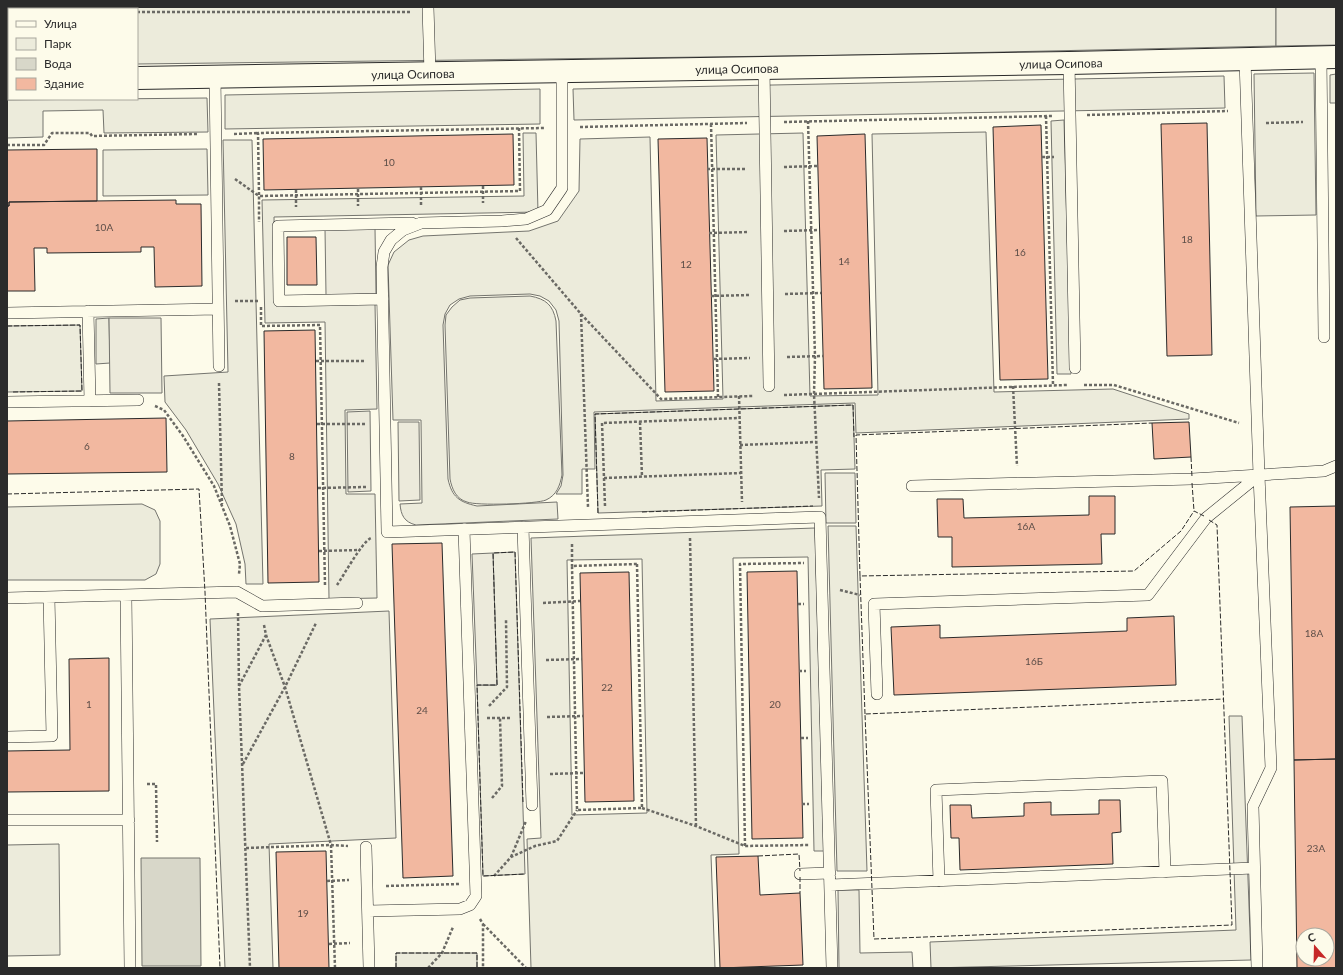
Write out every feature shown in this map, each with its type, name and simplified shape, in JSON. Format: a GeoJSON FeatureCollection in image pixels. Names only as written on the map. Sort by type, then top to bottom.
{"type":"FeatureCollection","features":[{"type":"Feature","properties":{"kind":"street","name":"улица Осипова"},"geometry":{"type":"LineString","coordinates":[[138,78],[1245,60],[1328,57]]}},
{"type":"Feature","properties":{"kind":"lane"},"geometry":{"type":"LineString","coordinates":[[428,9],[430,73]]}},
{"type":"Feature","properties":{"kind":"lane"},"geometry":{"type":"LineString","coordinates":[[1324,337],[1322,121],[1328,57]]}},
{"type":"Feature","properties":{"kind":"lane"},"geometry":{"type":"LineString","coordinates":[[1245,60],[1257,429],[1271,768],[1253,806],[1257,968]]}},
{"type":"Feature","properties":{"kind":"lane"},"geometry":{"type":"LineString","coordinates":[[1069,63],[1075,368]]}},
{"type":"Feature","properties":{"kind":"lane"},"geometry":{"type":"LineString","coordinates":[[764,68],[769,386]]}},
{"type":"Feature","properties":{"kind":"lane"},"geometry":{"type":"LineString","coordinates":[[383,299],[279,301],[278,226],[502,221],[526,219],[547,210],[562,188],[562,71]]}},
{"type":"Feature","properties":{"kind":"lane"},"geometry":{"type":"LineString","coordinates":[[216,77],[219,366]]}},
{"type":"Feature","properties":{"kind":"lane"},"geometry":{"type":"LineString","coordinates":[[421,223],[403,230],[391,240],[384,252],[382,267],[386,532],[820,517],[832,968]]}},
{"type":"Feature","properties":{"kind":"lane"},"geometry":{"type":"LineString","coordinates":[[7,313],[88,312],[218,305]]}},
{"type":"Feature","properties":{"kind":"lane"},"geometry":{"type":"LineString","coordinates":[[88,312],[90,401]]}},
{"type":"Feature","properties":{"kind":"lane"},"geometry":{"type":"LineString","coordinates":[[7,402],[138,400]]}},
{"type":"Feature","properties":{"kind":"lane"},"geometry":{"type":"LineString","coordinates":[[912,486],[1192,479],[1324,471],[1336,466]]}},
{"type":"Feature","properties":{"kind":"lane"},"geometry":{"type":"LineString","coordinates":[[877,694],[874,604],[1148,595],[1206,518],[1259,475]]}},
{"type":"Feature","properties":{"kind":"lane"},"geometry":{"type":"LineString","coordinates":[[523,527],[532,805]]}},
{"type":"Feature","properties":{"kind":"lane"},"geometry":{"type":"LineString","coordinates":[[368,911],[469,903],[473,817],[464,529]]}},
{"type":"Feature","properties":{"kind":"lane"},"geometry":{"type":"LineString","coordinates":[[7,598],[237,592],[262,606],[358,603]]}},
{"type":"Feature","properties":{"kind":"lane"},"geometry":{"type":"LineString","coordinates":[[126,595],[130,968]]}},
{"type":"Feature","properties":{"kind":"lane"},"geometry":{"type":"LineString","coordinates":[[7,737],[52,736],[49,597]]}},
{"type":"Feature","properties":{"kind":"lane"},"geometry":{"type":"LineString","coordinates":[[939,880],[936,790],[1162,782],[1165,872]]}},
{"type":"Feature","properties":{"kind":"lane"},"geometry":{"type":"LineString","coordinates":[[7,820],[129,820]]}},
{"type":"Feature","properties":{"kind":"lane"},"geometry":{"type":"LineString","coordinates":[[366,847],[369,968]]}},
{"type":"Feature","properties":{"kind":"lane"},"geometry":{"type":"LineString","coordinates":[[830,885],[1254,868]]}},
{"type":"Feature","properties":{"kind":"lane"},"geometry":{"type":"LineString","coordinates":[[800,874],[830,873]]}},
{"type":"Feature","properties":{"kind":"path"},"geometry":{"type":"LineString","coordinates":[[138,12],[428,9]]}},
{"type":"Feature","properties":{"kind":"path"},"geometry":{"type":"LineString","coordinates":[[7,145],[44,145],[52,133],[90,133],[92,136],[216,134],[1247,111]]}},
{"type":"Feature","properties":{"kind":"path"},"geometry":{"type":"LineString","coordinates":[[1046,116],[1053,385]]}},
{"type":"Feature","properties":{"kind":"path"},"geometry":{"type":"LineString","coordinates":[[808,121],[815,356],[814,394],[820,517]]}},
{"type":"Feature","properties":{"kind":"path"},"geometry":{"type":"LineString","coordinates":[[1247,123],[1322,121]]}},
{"type":"Feature","properties":{"kind":"path"},"geometry":{"type":"LineString","coordinates":[[711,124],[718,397]]}},
{"type":"Feature","properties":{"kind":"path"},"geometry":{"type":"LineString","coordinates":[[217,166],[259,196],[520,191],[519,128]]}},
{"type":"Feature","properties":{"kind":"path"},"geometry":{"type":"LineString","coordinates":[[258,133],[259,196]]}},
{"type":"Feature","properties":{"kind":"path"},"geometry":{"type":"LineString","coordinates":[[502,221],[581,314],[661,399],[754,396]]}},
{"type":"Feature","properties":{"kind":"path"},"geometry":{"type":"LineString","coordinates":[[218,305],[279,301]]}},
{"type":"Feature","properties":{"kind":"path"},"geometry":{"type":"LineString","coordinates":[[581,314],[588,525]]}},
{"type":"Feature","properties":{"kind":"path"},"geometry":{"type":"LineString","coordinates":[[261,326],[320,325],[325,604]]}},
{"type":"Feature","properties":{"kind":"path"},"geometry":{"type":"LineString","coordinates":[[316,361],[384,360]]}},
{"type":"Feature","properties":{"kind":"path"},"geometry":{"type":"LineString","coordinates":[[219,366],[222,507]]}},
{"type":"Feature","properties":{"kind":"path"},"geometry":{"type":"LineString","coordinates":[[784,395],[1068,385]]}},
{"type":"Feature","properties":{"kind":"path"},"geometry":{"type":"LineString","coordinates":[[1084,385],[1114,385],[1257,429]]}},
{"type":"Feature","properties":{"kind":"path"},"geometry":{"type":"LineString","coordinates":[[1013,386],[1018,484]]}},
{"type":"Feature","properties":{"kind":"path"},"geometry":{"type":"LineString","coordinates":[[738,396],[742,520]]}},
{"type":"Feature","properties":{"kind":"path"},"geometry":{"type":"LineString","coordinates":[[138,400],[164,410],[183,436],[210,480],[230,526],[240,564],[237,592],[239,686],[250,968]]}},
{"type":"Feature","properties":{"kind":"path"},"geometry":{"type":"LineString","coordinates":[[606,524],[602,423],[739,418]]}},
{"type":"Feature","properties":{"kind":"path"},"geometry":{"type":"LineString","coordinates":[[640,422],[642,477]]}},
{"type":"Feature","properties":{"kind":"path"},"geometry":{"type":"LineString","coordinates":[[317,424],[385,423]]}},
{"type":"Feature","properties":{"kind":"path"},"geometry":{"type":"LineString","coordinates":[[740,445],[816,442]]}},
{"type":"Feature","properties":{"kind":"path"},"geometry":{"type":"LineString","coordinates":[[604,478],[741,473]]}},
{"type":"Feature","properties":{"kind":"path"},"geometry":{"type":"LineString","coordinates":[[318,488],[386,486]]}},
{"type":"Feature","properties":{"kind":"path"},"geometry":{"type":"LineString","coordinates":[[690,522],[696,826]]}},
{"type":"Feature","properties":{"kind":"path"},"geometry":{"type":"LineString","coordinates":[[243,765],[285,687],[325,604],[368,539],[386,532]]}},
{"type":"Feature","properties":{"kind":"path"},"geometry":{"type":"LineString","coordinates":[[368,539],[376,538]]}},
{"type":"Feature","properties":{"kind":"path"},"geometry":{"type":"LineString","coordinates":[[319,551],[360,550]]}},
{"type":"Feature","properties":{"kind":"path"},"geometry":{"type":"LineString","coordinates":[[745,846],[740,564],[805,563],[805,570]]}},
{"type":"Feature","properties":{"kind":"path"},"geometry":{"type":"LineString","coordinates":[[511,857],[535,846],[556,840],[577,810],[572,566],[637,564],[642,808]]}},
{"type":"Feature","properties":{"kind":"path"},"geometry":{"type":"LineString","coordinates":[[822,584],[861,596],[874,604]]}},
{"type":"Feature","properties":{"kind":"path"},"geometry":{"type":"LineString","coordinates":[[487,708],[507,687],[505,603],[580,602]]}},
{"type":"Feature","properties":{"kind":"path"},"geometry":{"type":"LineString","coordinates":[[806,604],[806,611]]}},
{"type":"Feature","properties":{"kind":"path"},"geometry":{"type":"LineString","coordinates":[[262,606],[266,635],[285,687],[331,845],[335,968]]}},
{"type":"Feature","properties":{"kind":"path"},"geometry":{"type":"LineString","coordinates":[[239,686],[266,635]]}},
{"type":"Feature","properties":{"kind":"path"},"geometry":{"type":"LineString","coordinates":[[527,660],[582,659]]}},
{"type":"Feature","properties":{"kind":"path"},"geometry":{"type":"LineString","coordinates":[[807,671],[807,678]]}},
{"type":"Feature","properties":{"kind":"path"},"geometry":{"type":"LineString","coordinates":[[487,713],[488,718]]}},
{"type":"Feature","properties":{"kind":"path"},"geometry":{"type":"LineString","coordinates":[[470,719],[583,716]]}},
{"type":"Feature","properties":{"kind":"path"},"geometry":{"type":"LineString","coordinates":[[473,817],[502,786],[500,718]]}},
{"type":"Feature","properties":{"kind":"path"},"geometry":{"type":"LineString","coordinates":[[808,738],[808,745]]}},
{"type":"Feature","properties":{"kind":"path"},"geometry":{"type":"LineString","coordinates":[[531,774],[584,773]]}},
{"type":"Feature","properties":{"kind":"path"},"geometry":{"type":"LineString","coordinates":[[128,785],[156,784],[157,842]]}},
{"type":"Feature","properties":{"kind":"path"},"geometry":{"type":"LineString","coordinates":[[810,797],[810,811]]}},
{"type":"Feature","properties":{"kind":"path"},"geometry":{"type":"LineString","coordinates":[[428,968],[442,952],[469,903],[511,857],[532,805]]}},
{"type":"Feature","properties":{"kind":"path"},"geometry":{"type":"LineString","coordinates":[[577,810],[642,808],[696,826],[745,846],[810,845],[810,838]]}},
{"type":"Feature","properties":{"kind":"path"},"geometry":{"type":"LineString","coordinates":[[246,848],[331,845],[366,847]]}},
{"type":"Feature","properties":{"kind":"path"},"geometry":{"type":"LineString","coordinates":[[367,887],[459,884],[459,877]]}},
{"type":"Feature","properties":{"kind":"path"},"geometry":{"type":"LineString","coordinates":[[469,903],[482,924],[526,968]]}},
{"type":"Feature","properties":{"kind":"path"},"geometry":{"type":"LineString","coordinates":[[482,924],[483,968]]}},
{"type":"Feature","properties":{"kind":"green space"},"geometry":{"type":"Polygon","coordinates":[[[7,7],[1276,7],[1276,46],[866,55],[138,64],[138,8],[8,8],[7,65],[7,7]]]}},
{"type":"Feature","properties":{"kind":"green space"},"geometry":{"type":"Polygon","coordinates":[[[1314,73],[1316,215],[1256,216],[1254,74],[1314,73]]]}},
{"type":"Feature","properties":{"kind":"green space"},"geometry":{"type":"Polygon","coordinates":[[[1336,74],[1336,103],[1330,103],[1330,75],[1336,74]]]}},
{"type":"Feature","properties":{"kind":"green space"},"geometry":{"type":"Polygon","coordinates":[[[1224,76],[1225,108],[574,120],[573,89],[1224,76]]]}},
{"type":"Feature","properties":{"kind":"green space"},"geometry":{"type":"Polygon","coordinates":[[[540,89],[540,124],[225,129],[225,95],[540,89]]]}},
{"type":"Feature","properties":{"kind":"green space"},"geometry":{"type":"Polygon","coordinates":[[[207,98],[208,132],[104,133],[103,110],[43,111],[43,137],[7,138],[7,100],[138,100],[138,99],[207,98]]]}},
{"type":"Feature","properties":{"kind":"green space"},"geometry":{"type":"Polygon","coordinates":[[[1064,120],[1071,374],[1057,374],[1051,121],[1064,120]]]}},
{"type":"Feature","properties":{"kind":"green space"},"geometry":{"type":"Polygon","coordinates":[[[986,132],[994,392],[1113,389],[1189,414],[1189,419],[856,433],[855,403],[594,412],[595,469],[582,469],[582,494],[556,494],[561,486],[563,475],[559,321],[556,310],[549,301],[540,296],[530,294],[470,296],[459,299],[450,305],[445,314],[443,325],[448,479],[450,485],[457,498],[465,503],[477,506],[557,502],[558,519],[416,525],[404,518],[401,512],[400,504],[422,503],[421,420],[393,420],[388,265],[394,252],[409,240],[423,236],[529,231],[558,221],[579,191],[580,139],[650,137],[656,401],[723,399],[716,135],[803,133],[810,396],[878,395],[872,134],[986,132]]]}},
{"type":"Feature","properties":{"kind":"green space"},"geometry":{"type":"Polygon","coordinates":[[[523,133],[536,133],[538,212],[274,217],[276,306],[375,304],[377,409],[345,410],[346,494],[375,494],[377,598],[329,599],[325,322],[265,323],[262,200],[524,196],[523,133]]]}},
{"type":"Feature","properties":{"kind":"green space"},"geometry":{"type":"Polygon","coordinates":[[[223,140],[252,140],[263,584],[246,584],[245,564],[236,524],[218,484],[186,430],[165,402],[164,376],[228,372],[223,140]]]}},
{"type":"Feature","properties":{"kind":"green space"},"geometry":{"type":"Polygon","coordinates":[[[207,149],[208,195],[103,196],[103,150],[207,149]]]}},
{"type":"Feature","properties":{"kind":"green space"},"geometry":{"type":"Polygon","coordinates":[[[530,296],[540,299],[548,304],[555,315],[556,321],[562,475],[560,482],[553,495],[546,500],[494,504],[463,501],[455,493],[450,479],[445,325],[446,315],[460,300],[470,298],[530,296]]]}},
{"type":"Feature","properties":{"kind":"green space"},"geometry":{"type":"Polygon","coordinates":[[[109,318],[110,363],[96,364],[96,319],[109,318]]]}},
{"type":"Feature","properties":{"kind":"green space"},"geometry":{"type":"Polygon","coordinates":[[[80,325],[82,391],[7,392],[7,326],[80,325]]]}},
{"type":"Feature","properties":{"kind":"green space"},"geometry":{"type":"Polygon","coordinates":[[[853,405],[855,469],[821,470],[822,506],[598,513],[595,414],[853,405]]]}},
{"type":"Feature","properties":{"kind":"green space"},"geometry":{"type":"Polygon","coordinates":[[[142,504],[155,510],[160,521],[160,564],[156,574],[145,580],[7,580],[7,507],[142,504]]]}},
{"type":"Feature","properties":{"kind":"green space"},"geometry":{"type":"Polygon","coordinates":[[[828,526],[856,526],[867,871],[837,871],[828,526]]]}},
{"type":"Feature","properties":{"kind":"green space"},"geometry":{"type":"Polygon","coordinates":[[[815,528],[824,851],[814,851],[808,557],[733,558],[739,854],[711,855],[715,968],[531,968],[527,839],[541,838],[531,538],[815,528]],[[642,559],[567,560],[572,815],[647,813],[642,559]]]}},
{"type":"Feature","properties":{"kind":"green space"},"geometry":{"type":"Polygon","coordinates":[[[515,552],[525,874],[483,876],[477,685],[497,685],[493,553],[515,552]]]}},
{"type":"Feature","properties":{"kind":"green space"},"geometry":{"type":"Polygon","coordinates":[[[389,611],[396,838],[269,844],[273,968],[225,968],[210,619],[389,611]]]}},
{"type":"Feature","properties":{"kind":"green space"},"geometry":{"type":"Polygon","coordinates":[[[1229,716],[1242,716],[1251,960],[931,968],[930,942],[1236,930],[1229,716]]]}},
{"type":"Feature","properties":{"kind":"green space"},"geometry":{"type":"Polygon","coordinates":[[[59,844],[60,955],[7,956],[7,845],[59,844]]]}},
{"type":"Feature","properties":{"kind":"green space"},"geometry":{"type":"Polygon","coordinates":[[[396,953],[477,953],[477,968],[396,968],[396,953]]]}},
{"type":"Feature","properties":{"kind":"shaded area"},"geometry":{"type":"Polygon","coordinates":[[[1276,7],[1336,7],[1336,45],[1276,46],[1276,7]]]}},
{"type":"Feature","properties":{"kind":"shaded area"},"geometry":{"type":"Polygon","coordinates":[[[375,228],[376,294],[326,295],[325,229],[375,228]]]}},
{"type":"Feature","properties":{"kind":"shaded area"},"geometry":{"type":"Polygon","coordinates":[[[109,318],[161,318],[162,393],[110,393],[109,318]]]}},
{"type":"Feature","properties":{"kind":"shaded area"},"geometry":{"type":"Polygon","coordinates":[[[370,411],[371,491],[348,492],[347,412],[370,411]]]}},
{"type":"Feature","properties":{"kind":"shaded area"},"geometry":{"type":"Polygon","coordinates":[[[398,422],[419,422],[420,500],[399,501],[398,422]]]}},
{"type":"Feature","properties":{"kind":"shaded area"},"geometry":{"type":"Polygon","coordinates":[[[825,473],[855,473],[856,523],[826,523],[825,473]]]}},
{"type":"Feature","properties":{"kind":"shaded area"},"geometry":{"type":"Polygon","coordinates":[[[493,553],[497,685],[477,685],[472,554],[493,553]]]}},
{"type":"Feature","properties":{"kind":"shaded area"},"geometry":{"type":"Polygon","coordinates":[[[838,890],[859,890],[860,953],[912,952],[913,968],[839,968],[838,890]]]}},
{"type":"Feature","properties":{"kind":"water"},"geometry":{"type":"Polygon","coordinates":[[[141,858],[200,858],[201,966],[142,966],[141,858]]]}},
{"type":"Feature","properties":{"kind":"building"},"geometry":{"type":"Polygon","coordinates":[[[1207,123],[1212,355],[1167,356],[1161,124],[1207,123]]]}},
{"type":"Feature","properties":{"kind":"building"},"geometry":{"type":"Polygon","coordinates":[[[1041,125],[1048,379],[1000,380],[993,127],[1041,125]]]}},
{"type":"Feature","properties":{"kind":"building"},"geometry":{"type":"Polygon","coordinates":[[[513,134],[514,185],[264,190],[263,139],[513,134]]]}},
{"type":"Feature","properties":{"kind":"building"},"geometry":{"type":"Polygon","coordinates":[[[865,134],[872,388],[824,389],[817,136],[865,134]]]}},
{"type":"Feature","properties":{"kind":"building"},"geometry":{"type":"Polygon","coordinates":[[[707,138],[714,391],[665,392],[658,139],[707,138]]]}},
{"type":"Feature","properties":{"kind":"building"},"geometry":{"type":"Polygon","coordinates":[[[97,149],[97,201],[9,202],[9,206],[7,206],[7,150],[97,149]]]}},
{"type":"Feature","properties":{"kind":"building"},"geometry":{"type":"Polygon","coordinates":[[[176,200],[176,204],[201,204],[202,286],[155,287],[154,247],[141,247],[141,252],[47,253],[47,248],[34,248],[35,291],[7,291],[7,206],[9,206],[9,202],[176,200]]]}},
{"type":"Feature","properties":{"kind":"building"},"geometry":{"type":"Polygon","coordinates":[[[287,237],[316,237],[317,285],[287,285],[287,237]]]}},
{"type":"Feature","properties":{"kind":"building"},"geometry":{"type":"Polygon","coordinates":[[[315,330],[319,582],[268,583],[264,331],[315,330]]]}},
{"type":"Feature","properties":{"kind":"building"},"geometry":{"type":"Polygon","coordinates":[[[166,418],[167,472],[7,474],[7,421],[166,418]]]}},
{"type":"Feature","properties":{"kind":"building"},"geometry":{"type":"Polygon","coordinates":[[[1189,422],[1191,457],[1154,459],[1152,423],[1189,422]]]}},
{"type":"Feature","properties":{"kind":"building"},"geometry":{"type":"Polygon","coordinates":[[[1089,496],[1115,496],[1115,534],[1101,534],[1102,564],[952,567],[952,537],[938,537],[937,499],[963,499],[964,518],[1089,515],[1089,496]]]}},
{"type":"Feature","properties":{"kind":"building"},"geometry":{"type":"Polygon","coordinates":[[[1336,506],[1336,759],[1294,760],[1290,507],[1336,506]]]}},
{"type":"Feature","properties":{"kind":"building"},"geometry":{"type":"Polygon","coordinates":[[[442,543],[453,876],[403,878],[392,544],[442,543]]]}},
{"type":"Feature","properties":{"kind":"building"},"geometry":{"type":"Polygon","coordinates":[[[797,571],[803,838],[752,839],[747,572],[797,571]]]}},
{"type":"Feature","properties":{"kind":"building"},"geometry":{"type":"Polygon","coordinates":[[[629,572],[634,801],[585,802],[580,573],[629,572]]]}},
{"type":"Feature","properties":{"kind":"building"},"geometry":{"type":"Polygon","coordinates":[[[1174,616],[1176,685],[894,695],[891,627],[940,625],[940,638],[1127,631],[1127,618],[1174,616]]]}},
{"type":"Feature","properties":{"kind":"building"},"geometry":{"type":"Polygon","coordinates":[[[109,658],[109,791],[7,792],[7,751],[70,750],[69,659],[109,658]]]}},
{"type":"Feature","properties":{"kind":"building"},"geometry":{"type":"Polygon","coordinates":[[[1336,759],[1336,968],[1297,968],[1335,967],[1335,927],[1296,927],[1294,760],[1336,759]]]}},
{"type":"Feature","properties":{"kind":"building"},"geometry":{"type":"Polygon","coordinates":[[[1099,800],[1120,800],[1121,832],[1112,833],[1113,864],[960,870],[959,838],[951,838],[950,805],[971,805],[972,818],[1024,816],[1024,803],[1051,802],[1051,815],[1099,814],[1099,800]]]}},
{"type":"Feature","properties":{"kind":"building"},"geometry":{"type":"Polygon","coordinates":[[[326,851],[329,968],[279,968],[276,852],[326,851]]]}},
{"type":"Feature","properties":{"kind":"building"},"geometry":{"type":"Polygon","coordinates":[[[758,856],[760,895],[800,893],[803,965],[720,968],[716,857],[758,856]]]}},
{"type":"Feature","properties":{"kind":"fence"},"geometry":{"type":"LineString","coordinates":[[7,326],[80,325],[82,391],[12,392]]}},
{"type":"Feature","properties":{"kind":"fence"},"geometry":{"type":"LineString","coordinates":[[598,513],[595,414],[853,405],[854,437]]}},
{"type":"Feature","properties":{"kind":"fence"},"geometry":{"type":"LineString","coordinates":[[860,576],[856,435],[1152,423]]}},
{"type":"Feature","properties":{"kind":"fence"},"geometry":{"type":"LineString","coordinates":[[1191,457],[1192,477]]}},
{"type":"Feature","properties":{"kind":"fence"},"geometry":{"type":"LineString","coordinates":[[1192,483],[1194,511]]}},
{"type":"Feature","properties":{"kind":"fence"},"geometry":{"type":"LineString","coordinates":[[7,494],[199,489],[205,592],[220,968]]}},
{"type":"Feature","properties":{"kind":"fence"},"geometry":{"type":"LineString","coordinates":[[642,512],[813,506]]}},
{"type":"Feature","properties":{"kind":"fence"},"geometry":{"type":"LineString","coordinates":[[865,714],[860,576],[1134,571],[1181,531],[1194,511],[1204,516]]}},
{"type":"Feature","properties":{"kind":"fence"},"geometry":{"type":"LineString","coordinates":[[1209,520],[1217,525],[1232,925],[874,939],[865,714],[1224,699]]}},
{"type":"Feature","properties":{"kind":"fence"},"geometry":{"type":"LineString","coordinates":[[523,802],[515,552],[493,553],[497,685],[477,685],[483,876],[525,874]]}},
{"type":"Feature","properties":{"kind":"fence"},"geometry":{"type":"LineString","coordinates":[[758,856],[799,854],[800,871]]}},
{"type":"Feature","properties":{"kind":"fence"},"geometry":{"type":"LineString","coordinates":[[800,877],[800,893]]}},
{"type":"Feature","properties":{"kind":"fence"},"geometry":{"type":"LineString","coordinates":[[396,968],[396,953],[477,953],[477,968]]}}]}
